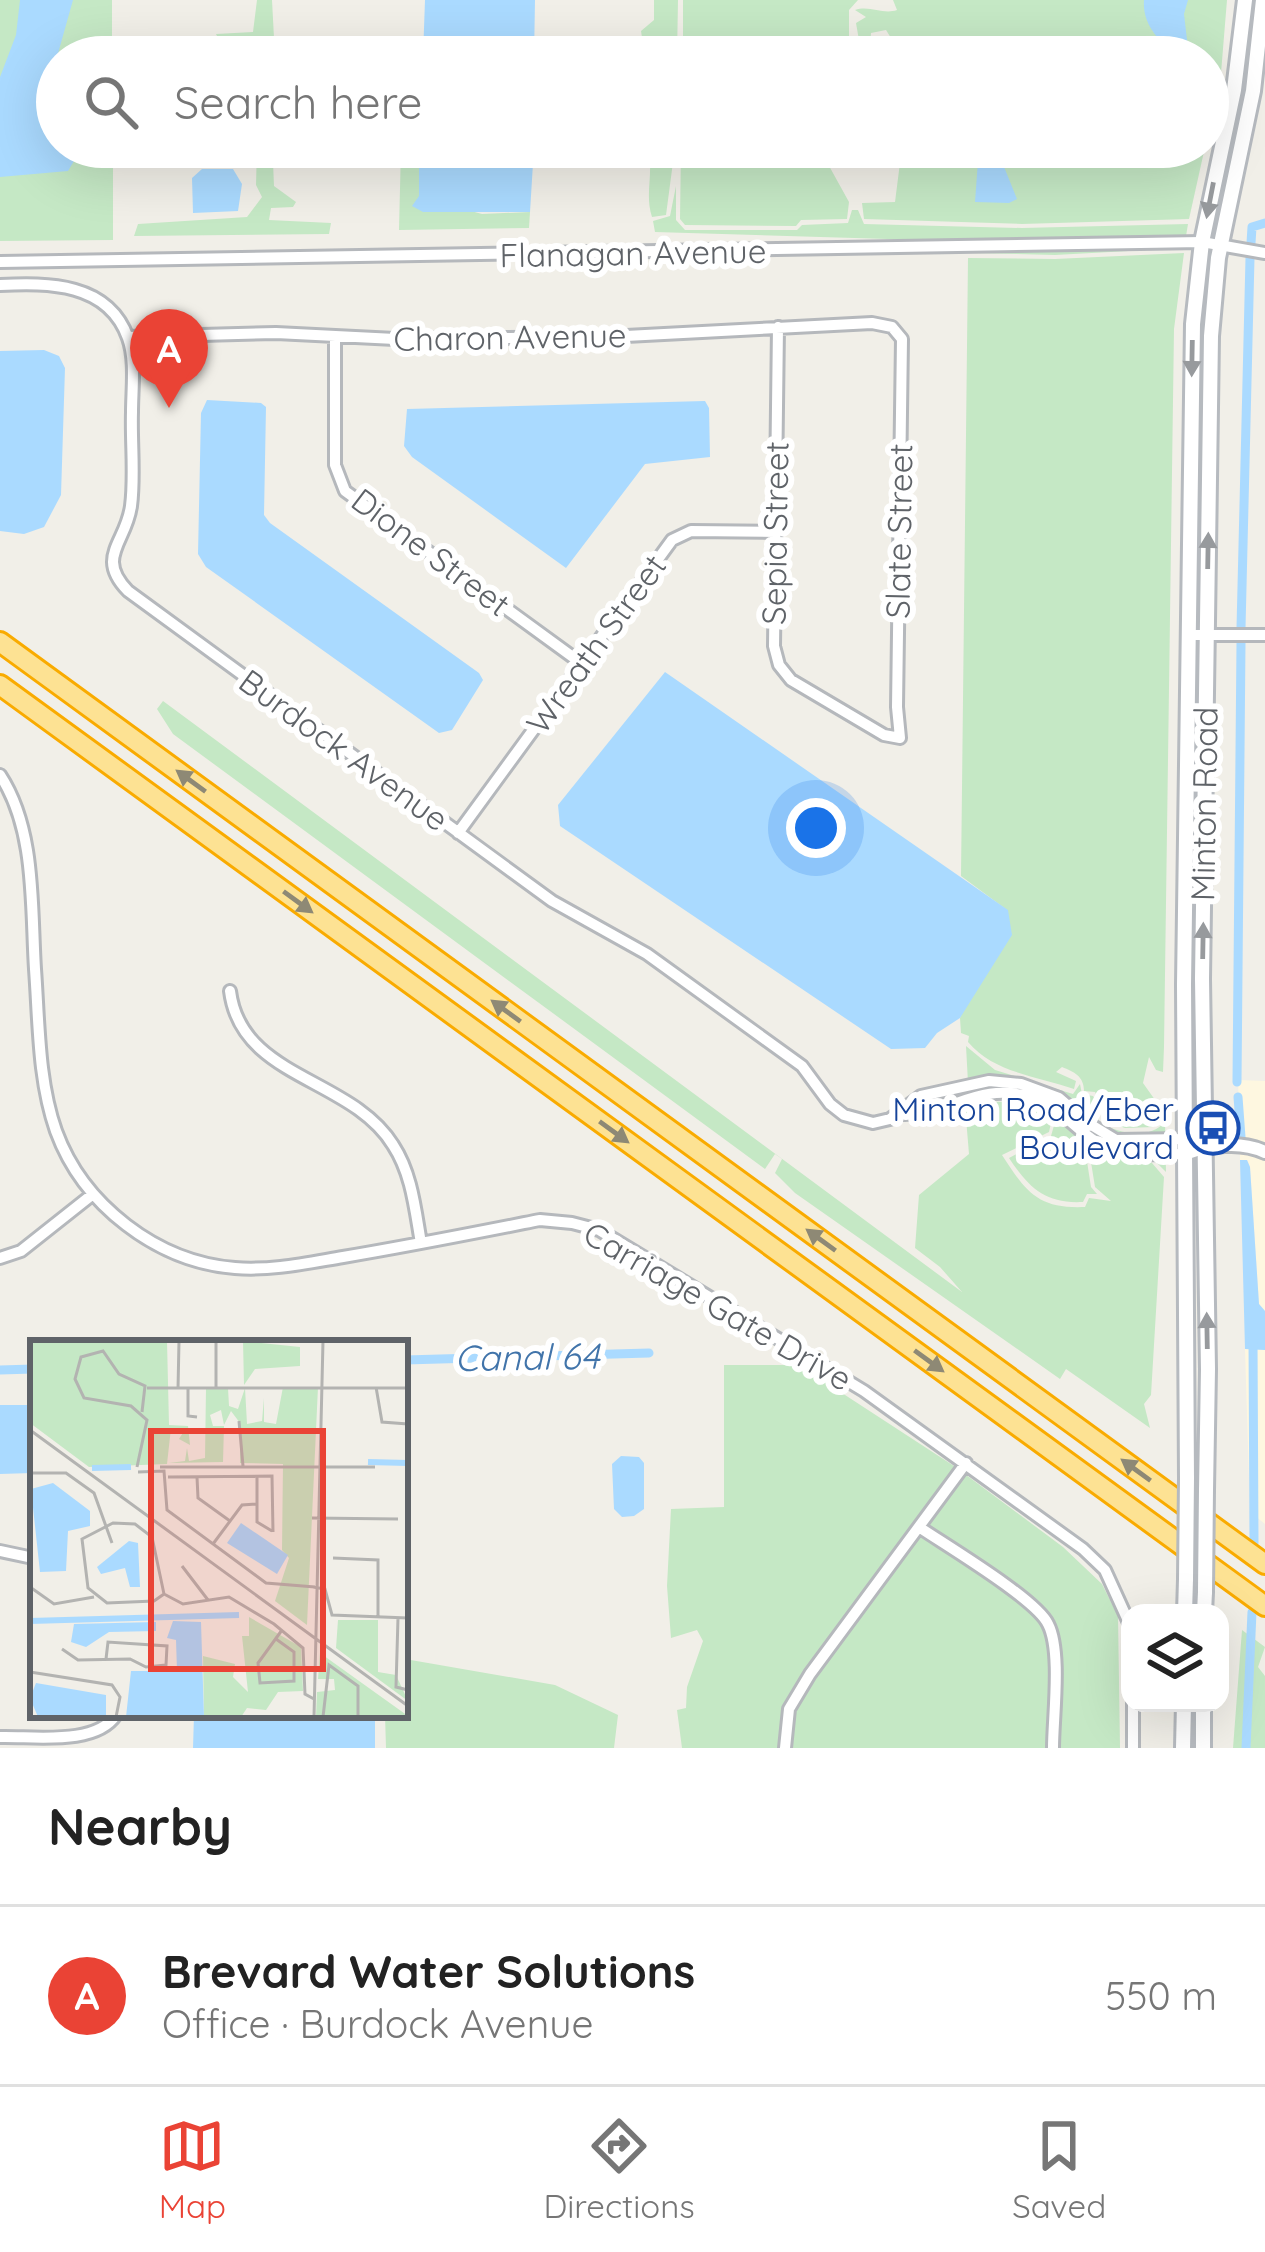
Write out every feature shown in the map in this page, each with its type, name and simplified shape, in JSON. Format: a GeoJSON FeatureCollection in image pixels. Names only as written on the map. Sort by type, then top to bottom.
{"type":"FeatureCollection","features":[{"type":"Feature","properties":{"kind":"highway"},"geometry":{"type":"LineString","coordinates":[[0,642],[1265,1564]]}},
{"type":"Feature","properties":{"kind":"highway"},"geometry":{"type":"LineString","coordinates":[[0,685],[1265,1606]]}},
{"type":"Feature","properties":{"kind":"main road","name":"Minton Road"},"geometry":{"type":"LineString","coordinates":[[1229,115],[1245,0]]}},
{"type":"Feature","properties":{"kind":"main road","name":"Minton Road"},"geometry":{"type":"LineString","coordinates":[[1204,1604],[1211,336],[1220,244],[1252,91],[1264,0]]}},
{"type":"Feature","properties":{"kind":"main road","name":"Minton Road"},"geometry":{"type":"LineString","coordinates":[[1185,1604],[1193,324],[1202,242],[1218,168]]}},
{"type":"Feature","properties":{"kind":"main road"},"geometry":{"type":"LineString","coordinates":[[1184,1712],[1184,1748]]}},
{"type":"Feature","properties":{"kind":"main road"},"geometry":{"type":"LineString","coordinates":[[1203,1712],[1203,1748]]}},
{"type":"Feature","properties":{"kind":"street","name":"Flanagan Avenue"},"geometry":{"type":"LineString","coordinates":[[0,262],[1202,242],[1265,253]]}},
{"type":"Feature","properties":{"kind":"street"},"geometry":{"type":"LineString","coordinates":[[0,285],[46,283],[92,295],[114,315],[128,337]]}},
{"type":"Feature","properties":{"kind":"street","name":"Charon Avenue"},"geometry":{"type":"LineString","coordinates":[[128,337],[276,333],[335,338],[607,337],[872,323],[892,327]]}},
{"type":"Feature","properties":{"kind":"street","name":"Slate Street"},"geometry":{"type":"LineString","coordinates":[[892,327],[902,339],[897,707],[901,738]]}},
{"type":"Feature","properties":{"kind":"street","name":"Sepia Street"},"geometry":{"type":"LineString","coordinates":[[778,328],[774,646],[778,665],[791,680],[884,735],[901,738]]}},
{"type":"Feature","properties":{"kind":"street","name":"Burdock Avenue"},"geometry":{"type":"LineString","coordinates":[[128,337],[132,362],[130,509],[112,557],[114,577],[128,591],[552,901],[647,954],[783,1052],[802,1066],[844,1115],[873,1123],[901,1114],[938,1111],[989,1081],[1059,1098],[1085,1126],[1116,1140],[1185,1147]]}},
{"type":"Feature","properties":{"kind":"street","name":"Dione Street"},"geometry":{"type":"LineString","coordinates":[[335,338],[335,465],[345,490],[581,663]]}},
{"type":"Feature","properties":{"kind":"street","name":"Wreath Street"},"geometry":{"type":"LineString","coordinates":[[458,833],[672,540],[691,530],[775,532]]}},
{"type":"Feature","properties":{"kind":"street"},"geometry":{"type":"LineString","coordinates":[[1188,635],[1265,635]]}},
{"type":"Feature","properties":{"kind":"street","name":"Carriage Gate Drive"},"geometry":{"type":"LineString","coordinates":[[0,775],[22,826],[46,1097],[64,1150],[93,1194],[118,1220],[164,1249],[196,1262],[232,1268],[296,1265],[540,1220],[598,1230],[864,1391],[966,1463],[1094,1560],[1122,1604]]}},
{"type":"Feature","properties":{"kind":"street"},"geometry":{"type":"LineString","coordinates":[[230,991],[236,1023],[246,1039],[358,1109],[394,1145],[410,1180],[421,1243]]}},
{"type":"Feature","properties":{"kind":"street","name":"Burdock Avenue"},"geometry":{"type":"LineString","coordinates":[[901,1114],[934,1091],[968,1090]]}},
{"type":"Feature","properties":{"kind":"street"},"geometry":{"type":"LineString","coordinates":[[934,1091],[938,1111]]}},
{"type":"Feature","properties":{"kind":"street"},"geometry":{"type":"LineString","coordinates":[[1185,1147],[1241,1145],[1265,1152]]}},
{"type":"Feature","properties":{"kind":"street"},"geometry":{"type":"LineString","coordinates":[[0,1258],[21,1251],[93,1194]]}},
{"type":"Feature","properties":{"kind":"street"},"geometry":{"type":"LineString","coordinates":[[785,1748],[789,1709],[800,1691],[966,1463]]}},
{"type":"Feature","properties":{"kind":"street"},"geometry":{"type":"LineString","coordinates":[[920,1526],[1033,1607],[1048,1624],[1054,1649],[1053,1748]]}},
{"type":"Feature","properties":{"kind":"street"},"geometry":{"type":"LineString","coordinates":[[0,1550],[30,1557]]}},
{"type":"Feature","properties":{"kind":"street"},"geometry":{"type":"LineString","coordinates":[[1133,1712],[1133,1748]]}},
{"type":"Feature","properties":{"kind":"street"},"geometry":{"type":"LineString","coordinates":[[0,1737],[92,1733],[114,1718]]}},
{"type":"Feature","properties":{"kind":"shaded area"},"geometry":{"type":"Polygon","coordinates":[[[1238,1080],[1265,1081],[1265,1146],[1240,1140],[1238,1080]]]}},
{"type":"Feature","properties":{"kind":"shaded area"},"geometry":{"type":"Polygon","coordinates":[[[1240,1151],[1265,1159],[1265,1311],[1259,1304],[1250,1167],[1247,1160],[1240,1160],[1240,1151]]]}},
{"type":"Feature","properties":{"kind":"shaded area"},"geometry":{"type":"Polygon","coordinates":[[[1245,1349],[1265,1350],[1265,1524],[1250,1512],[1245,1349]]]}},
{"type":"Feature","properties":{"kind":"green space"},"geometry":{"type":"Polygon","coordinates":[[[0,0],[112,0],[112,36],[36,36],[36,168],[113,168],[113,240],[0,241],[0,0]]]}},
{"type":"Feature","properties":{"kind":"green space"},"geometry":{"type":"Polygon","coordinates":[[[257,0],[272,0],[274,36],[216,34],[253,32],[257,0]]]}},
{"type":"Feature","properties":{"kind":"green space"},"geometry":{"type":"Polygon","coordinates":[[[654,0],[678,0],[677,36],[642,36],[641,31],[654,20],[654,0]]]}},
{"type":"Feature","properties":{"kind":"green space"},"geometry":{"type":"Polygon","coordinates":[[[683,0],[858,0],[849,10],[849,36],[683,36],[683,0]]]}},
{"type":"Feature","properties":{"kind":"green space"},"geometry":{"type":"Polygon","coordinates":[[[893,0],[1227,0],[1224,36],[890,36],[886,30],[858,36],[856,23],[866,17],[855,10],[897,10],[893,0]]]}},
{"type":"Feature","properties":{"kind":"green space"},"geometry":{"type":"Polygon","coordinates":[[[256,168],[273,168],[274,186],[296,202],[293,207],[271,208],[269,220],[331,223],[329,234],[134,236],[138,224],[247,217],[262,197],[256,185],[256,168]]]}},
{"type":"Feature","properties":{"kind":"green space"},"geometry":{"type":"Polygon","coordinates":[[[400,168],[419,168],[419,197],[482,214],[530,212],[529,228],[399,230],[400,168]]]}},
{"type":"Feature","properties":{"kind":"green space"},"geometry":{"type":"Polygon","coordinates":[[[650,168],[672,168],[666,215],[652,217],[650,168]]]}},
{"type":"Feature","properties":{"kind":"green space"},"geometry":{"type":"Polygon","coordinates":[[[681,168],[830,168],[849,202],[847,219],[801,220],[796,226],[685,225],[680,219],[681,168]]]}},
{"type":"Feature","properties":{"kind":"green space"},"geometry":{"type":"Polygon","coordinates":[[[899,168],[1200,168],[1189,219],[1022,224],[864,219],[862,203],[895,202],[899,168]]]}},
{"type":"Feature","properties":{"kind":"green space"},"geometry":{"type":"Polygon","coordinates":[[[676,186],[676,220],[685,230],[797,230],[802,225],[848,223],[852,210],[858,210],[864,224],[1022,228],[1188,224],[1184,248],[1055,255],[972,253],[972,244],[955,241],[655,232],[653,221],[670,216],[676,186]]]}},
{"type":"Feature","properties":{"kind":"green space"},"geometry":{"type":"Polygon","coordinates":[[[1184,253],[1174,329],[1163,1072],[1156,1070],[1149,1057],[1143,1083],[1165,1114],[1154,1127],[1125,1128],[1101,1119],[1105,1114],[1095,1092],[1084,1091],[1074,1073],[1062,1067],[1056,1072],[1076,1081],[1074,1089],[1017,1072],[990,1061],[961,1033],[960,1018],[1007,910],[961,876],[968,258],[1184,253]]]}},
{"type":"Feature","properties":{"kind":"green space"},"geometry":{"type":"Polygon","coordinates":[[[163,701],[962,1292],[915,1248],[919,1195],[969,1154],[965,1106],[1012,1103],[1032,1109],[1051,1123],[1049,1132],[1002,1155],[1026,1188],[1056,1205],[1085,1207],[1089,1198],[1111,1201],[1095,1187],[1090,1156],[1094,1151],[1152,1163],[1164,1177],[1151,1395],[1144,1404],[1150,1428],[1066,1369],[1060,1379],[795,1193],[775,1173],[782,1159],[775,1154],[765,1169],[173,734],[157,709],[163,701]]]}},
{"type":"Feature","properties":{"kind":"green space"},"geometry":{"type":"Polygon","coordinates":[[[966,1046],[995,1070],[1073,1094],[1080,1084],[1082,1094],[1093,1096],[1100,1106],[1098,1122],[1115,1129],[1150,1132],[1165,1122],[1166,1172],[1153,1159],[1094,1147],[1086,1155],[1091,1187],[1097,1194],[1087,1194],[1083,1202],[1070,1202],[1039,1192],[1009,1158],[1051,1136],[1055,1122],[1036,1107],[1016,1100],[969,1101],[966,1046]]]}},
{"type":"Feature","properties":{"kind":"green space"},"geometry":{"type":"Polygon","coordinates":[[[724,1365],[799,1365],[954,1466],[1063,1547],[1102,1584],[1118,1616],[1120,1748],[682,1748],[677,1710],[686,1708],[687,1687],[703,1641],[697,1630],[671,1638],[667,1586],[671,1509],[724,1507],[724,1365]]]}},
{"type":"Feature","properties":{"kind":"green space"},"geometry":{"type":"Polygon","coordinates":[[[1242,1630],[1265,1647],[1258,1667],[1265,1676],[1265,1748],[1233,1748],[1242,1630]]]}},
{"type":"Feature","properties":{"kind":"green space"},"geometry":{"type":"Polygon","coordinates":[[[408,1660],[555,1685],[618,1715],[614,1748],[386,1748],[385,1718],[408,1718],[408,1660]]]}},
{"type":"Feature","properties":{"kind":"water"},"geometry":{"type":"Polygon","coordinates":[[[20,0],[73,0],[63,36],[36,36],[36,168],[68,171],[0,177],[0,77],[16,35],[20,0]]]}},
{"type":"Feature","properties":{"kind":"water"},"geometry":{"type":"Polygon","coordinates":[[[425,0],[535,0],[534,36],[424,36],[425,0]]]}},
{"type":"Feature","properties":{"kind":"water"},"geometry":{"type":"Polygon","coordinates":[[[1144,0],[1188,0],[1187,36],[1157,36],[1146,17],[1144,0]]]}},
{"type":"Feature","properties":{"kind":"water"},"geometry":{"type":"Polygon","coordinates":[[[419,168],[533,168],[530,212],[423,212],[412,206],[419,196],[419,168]]]}},
{"type":"Feature","properties":{"kind":"water"},"geometry":{"type":"Polygon","coordinates":[[[977,168],[1004,168],[1017,199],[975,202],[977,168]]]}},
{"type":"Feature","properties":{"kind":"water"},"geometry":{"type":"Polygon","coordinates":[[[202,169],[233,169],[242,184],[238,211],[193,213],[192,178],[202,169]]]}},
{"type":"Feature","properties":{"kind":"water"},"geometry":{"type":"Polygon","coordinates":[[[44,350],[59,356],[65,368],[61,495],[44,527],[24,534],[0,531],[0,351],[44,350]]]}},
{"type":"Feature","properties":{"kind":"water"},"geometry":{"type":"Polygon","coordinates":[[[207,400],[266,407],[264,515],[270,523],[479,673],[483,680],[452,730],[439,733],[206,567],[198,554],[201,413],[207,400]]]}},
{"type":"Feature","properties":{"kind":"water"},"geometry":{"type":"Polygon","coordinates":[[[705,401],[710,457],[645,464],[566,568],[412,457],[404,446],[407,409],[705,401]]]}},
{"type":"Feature","properties":{"kind":"water"},"geometry":{"type":"Polygon","coordinates":[[[665,672],[1008,910],[1012,935],[960,1018],[925,1048],[891,1049],[560,826],[558,805],[665,672]]]}},
{"type":"Feature","properties":{"kind":"water"},"geometry":{"type":"Polygon","coordinates":[[[1240,1160],[1247,1160],[1250,1167],[1265,1350],[1245,1349],[1240,1160]]]}},
{"type":"Feature","properties":{"kind":"water"},"geometry":{"type":"Polygon","coordinates":[[[0,1405],[30,1405],[30,1473],[0,1474],[0,1405]]]}},
{"type":"Feature","properties":{"kind":"water"},"geometry":{"type":"Polygon","coordinates":[[[621,1456],[639,1457],[644,1463],[644,1509],[634,1516],[622,1517],[614,1509],[612,1464],[621,1456]]]}},
{"type":"Feature","properties":{"kind":"water"},"geometry":{"type":"Polygon","coordinates":[[[194,1718],[375,1718],[375,1748],[193,1748],[194,1718]]]}},
{"type":"Feature","properties":{"kind":"waterway"},"geometry":{"type":"LineString","coordinates":[[1251,243],[1252,227],[1265,223]]}},
{"type":"Feature","properties":{"kind":"waterway"},"geometry":{"type":"LineString","coordinates":[[1241,628],[1250,258]]}},
{"type":"Feature","properties":{"kind":"waterway"},"geometry":{"type":"LineString","coordinates":[[1237,1082],[1241,643]]}},
{"type":"Feature","properties":{"kind":"waterway"},"geometry":{"type":"LineString","coordinates":[[1238,1097],[1241,1137]]}},
{"type":"Feature","properties":{"kind":"waterway"},"geometry":{"type":"LineString","coordinates":[[1253,1338],[1254,1543]]}},
{"type":"Feature","properties":{"kind":"waterway","name":"Canal 64"},"geometry":{"type":"LineString","coordinates":[[408,1360],[649,1353]]}},
{"type":"Feature","properties":{"kind":"waterway","name":"Canal 64"},"geometry":{"type":"LineString","coordinates":[[0,1370],[30,1369]]}},
{"type":"Feature","properties":{"kind":"waterway"},"geometry":{"type":"LineString","coordinates":[[1246,1748],[1252,1612]]}},
{"type":"Feature","properties":{"kind":"place","name":"Brevard Water Solutions"},"geometry":{"type":"Point","coordinates":[169,408]}},
{"type":"Feature","properties":{"kind":"place","name":"Minton Road/Eber Boulevard"},"geometry":{"type":"Point","coordinates":[1213,1128]}}]}
